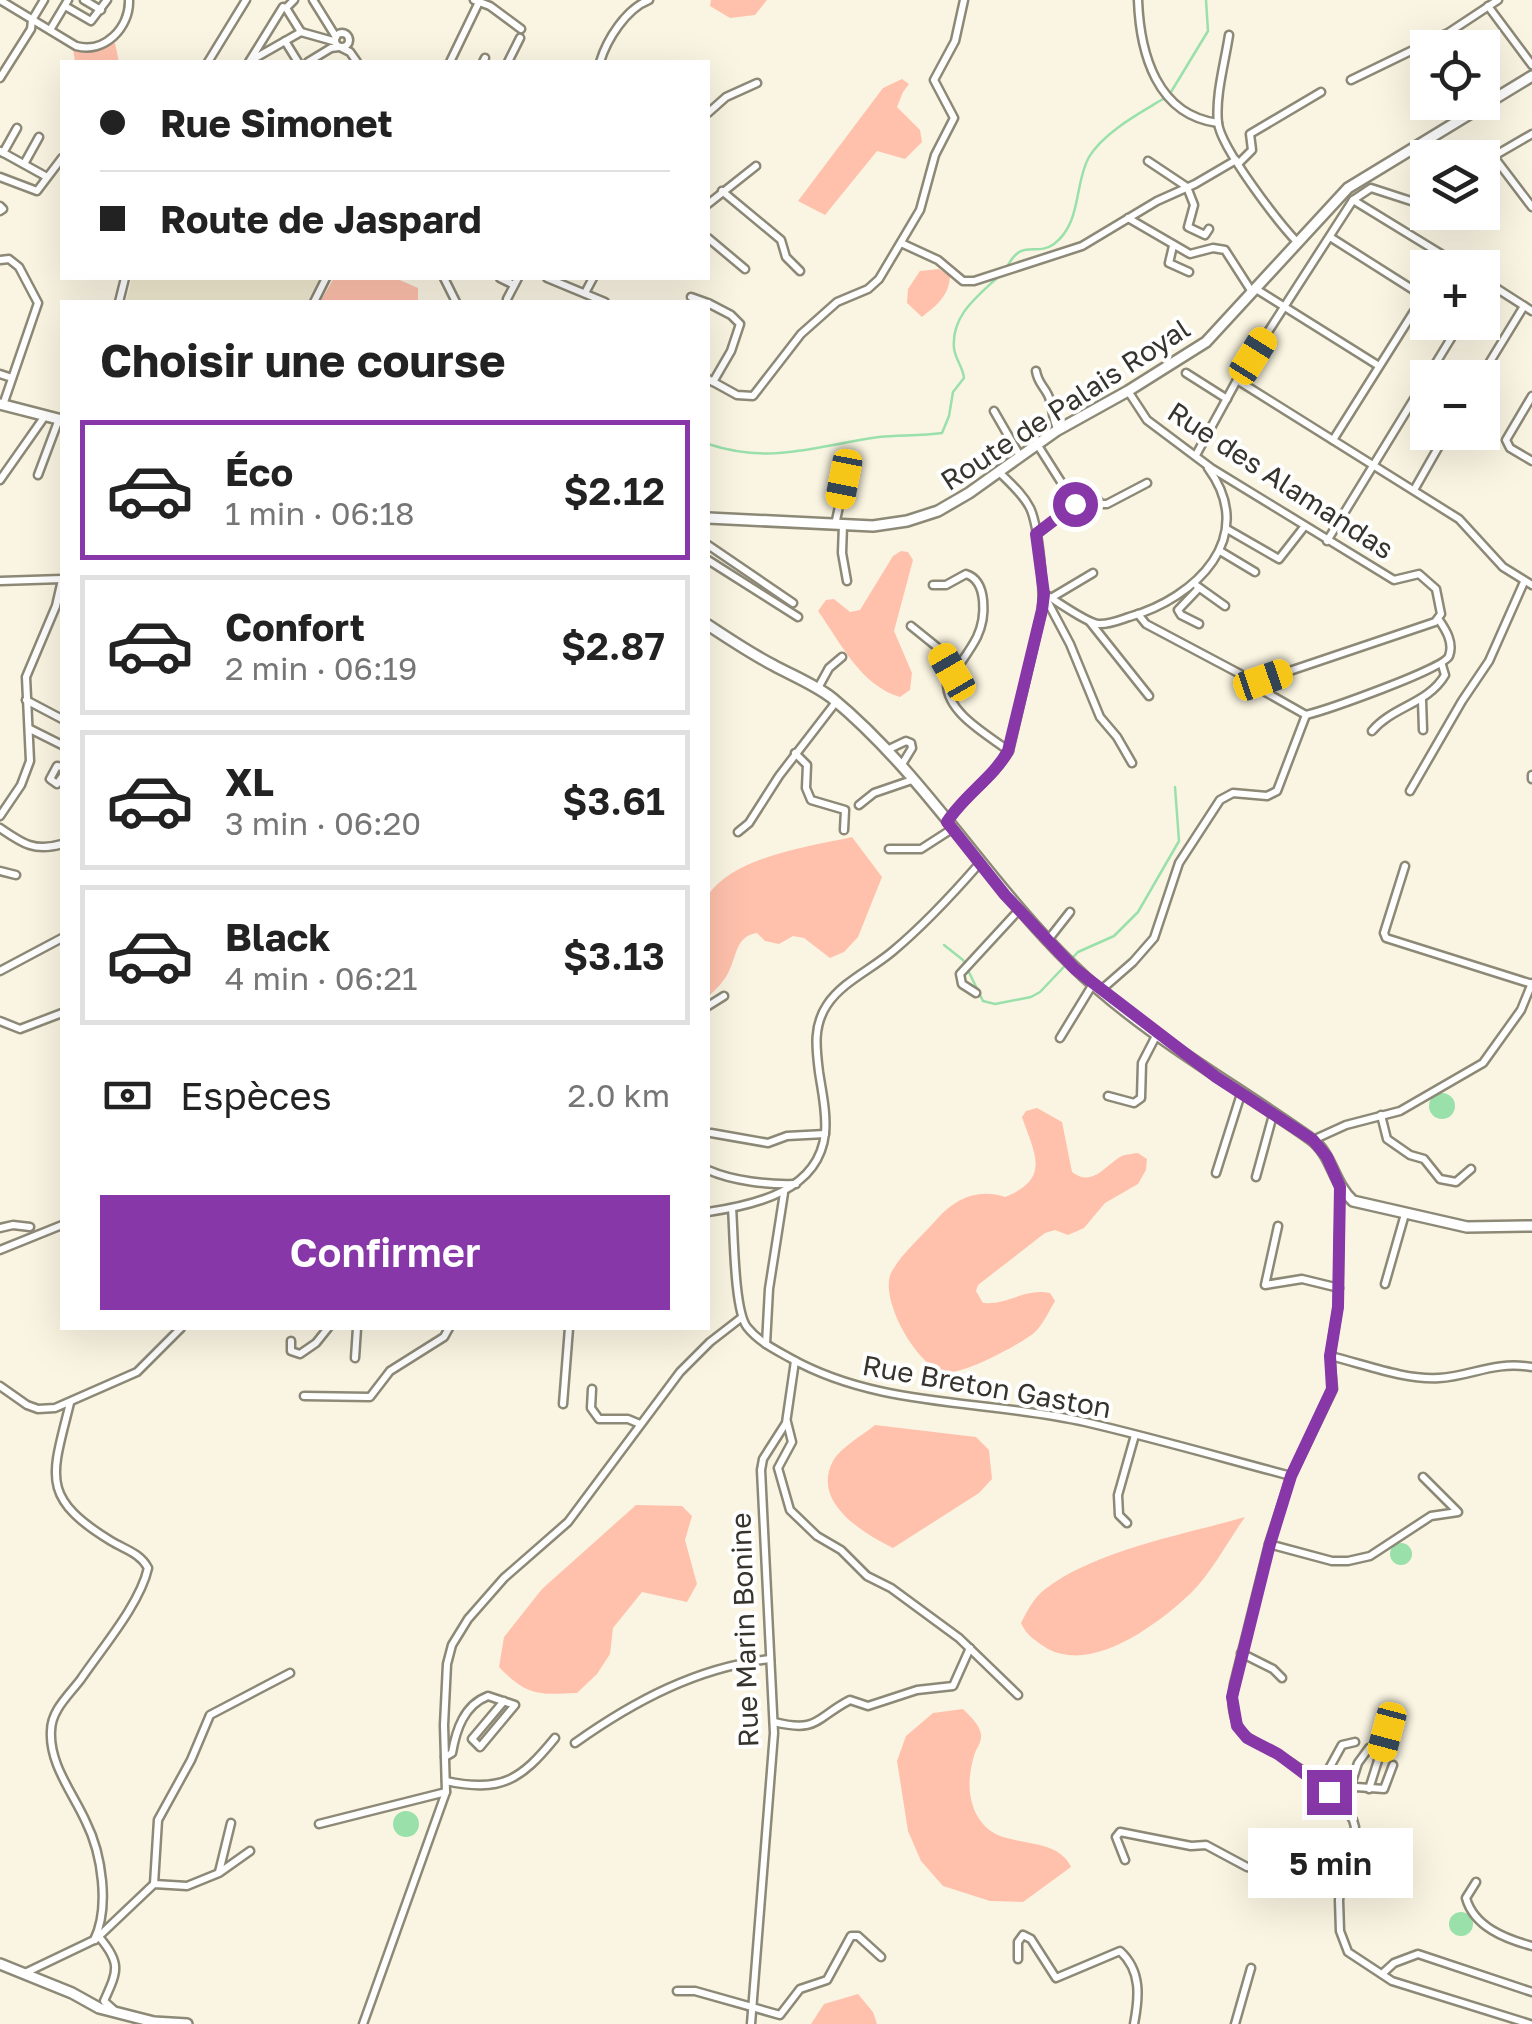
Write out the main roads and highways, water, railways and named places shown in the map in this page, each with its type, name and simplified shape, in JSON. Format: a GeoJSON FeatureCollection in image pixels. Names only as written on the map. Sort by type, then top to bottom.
{"type":"FeatureCollection","features":[{"type":"Feature","properties":{"kind":"main road","name":"Route de Palais Royal"},"geometry":{"type":"LineString","coordinates":[[710,518],[839,525],[907,521],[938,511],[1058,430],[1206,342],[1362,177],[1532,76]]}},
{"type":"Feature","properties":{"kind":"main road"},"geometry":{"type":"LineString","coordinates":[[2,405],[60,420]]}},
{"type":"Feature","properties":{"kind":"main road"},"geometry":{"type":"LineString","coordinates":[[710,627],[836,702],[886,750],[1018,910],[1075,969],[1241,1094],[1313,1140],[1327,1157],[1340,1187],[1358,1204],[1467,1227],[1532,1226]]}},
{"type":"Feature","properties":{"kind":"main road"},"geometry":{"type":"LineString","coordinates":[[0,1964],[117,2013],[154,2022],[187,2024]]}},
{"type":"Feature","properties":{"kind":"waterway"},"geometry":{"type":"LineString","coordinates":[[1171,92],[1208,31],[1206,0]]}},
{"type":"Feature","properties":{"kind":"waterway"},"geometry":{"type":"LineString","coordinates":[[1008,265],[1019,252],[1047,248],[1063,235],[1089,157],[1123,124],[1163,99]]}},
{"type":"Feature","properties":{"kind":"waterway"},"geometry":{"type":"LineString","coordinates":[[710,445],[773,453],[879,437],[942,433],[953,392],[964,378],[954,348],[957,326],[967,307],[999,276]]}},
{"type":"Feature","properties":{"kind":"waterway"},"geometry":{"type":"LineString","coordinates":[[944,945],[963,960],[983,1001],[995,1004],[1040,992],[1078,952],[1114,936],[1138,912],[1179,841],[1175,787]]}}]}
